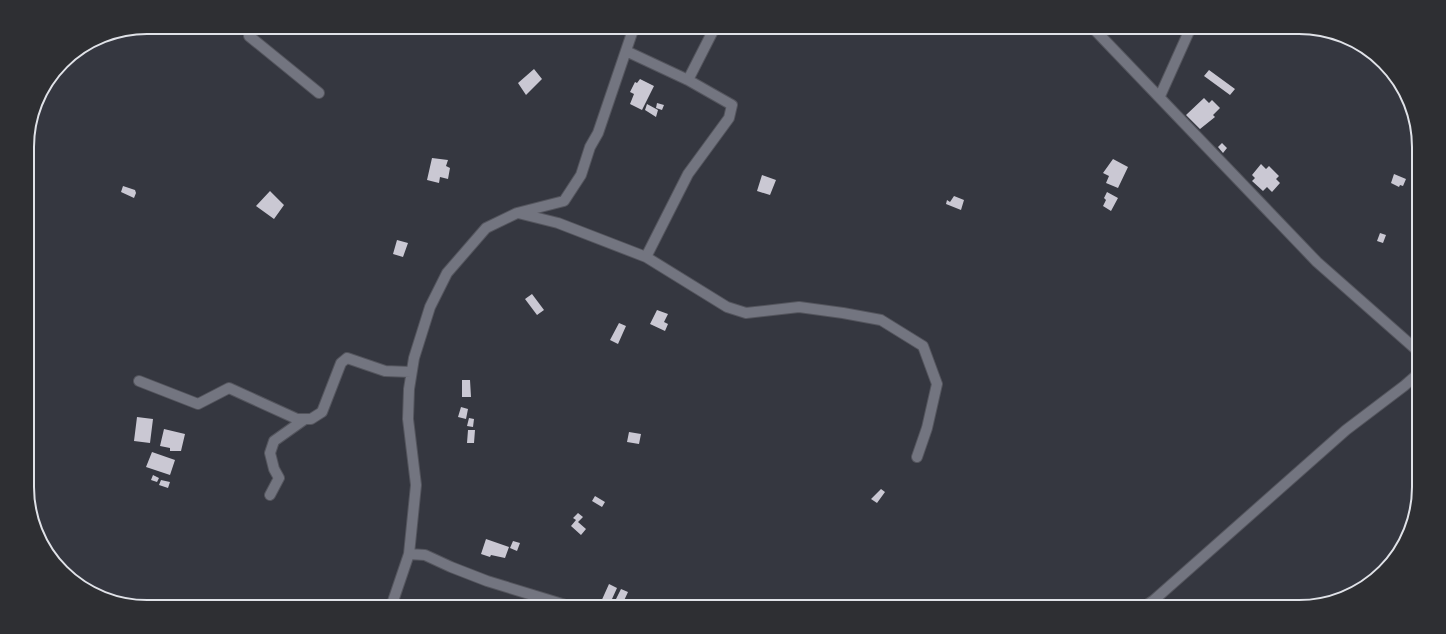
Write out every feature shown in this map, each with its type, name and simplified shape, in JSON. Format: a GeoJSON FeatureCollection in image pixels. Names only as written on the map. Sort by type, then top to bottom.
{"type":"FeatureCollection","features":[{"type":"Feature","properties":{"kind":"street"},"geometry":{"type":"LineString","coordinates":[[394,600],[410,554],[416,485],[408,419],[411,372],[430,307],[447,273],[486,228],[517,213],[564,201],[581,175],[590,147],[598,133],[632,34]]}},
{"type":"Feature","properties":{"kind":"street"},"geometry":{"type":"LineString","coordinates":[[688,80],[711,34]]}},
{"type":"Feature","properties":{"kind":"street"},"geometry":{"type":"LineString","coordinates":[[1099,34],[1160,96],[1317,262],[1412,346]]}},
{"type":"Feature","properties":{"kind":"street"},"geometry":{"type":"LineString","coordinates":[[1160,96],[1189,34]]}},
{"type":"Feature","properties":{"kind":"street"},"geometry":{"type":"LineString","coordinates":[[249,36],[318,93]]}},
{"type":"Feature","properties":{"kind":"street"},"geometry":{"type":"LineString","coordinates":[[626,51],[688,80],[732,105],[730,118],[688,174],[646,257]]}},
{"type":"Feature","properties":{"kind":"street"},"geometry":{"type":"LineString","coordinates":[[517,213],[558,223],[646,257],[727,307],[746,314],[799,307],[881,320],[923,346],[937,384],[927,428],[916,457]]}},
{"type":"Feature","properties":{"kind":"street"},"geometry":{"type":"LineString","coordinates":[[140,381],[198,404],[229,388],[297,419],[311,419],[322,412],[341,363],[347,358],[386,371],[411,372]]}},
{"type":"Feature","properties":{"kind":"street"},"geometry":{"type":"LineString","coordinates":[[1154,600],[1346,430],[1412,379]]}},
{"type":"Feature","properties":{"kind":"street"},"geometry":{"type":"LineString","coordinates":[[270,495],[279,478],[274,468],[270,452],[274,441],[305,419]]}},
{"type":"Feature","properties":{"kind":"street"},"geometry":{"type":"LineString","coordinates":[[410,554],[425,555],[487,581],[549,600]]}},
{"type":"Feature","properties":{"kind":"building"},"geometry":{"type":"Polygon","coordinates":[[[534,69],[542,79],[526,95],[518,83],[534,69]]]}},
{"type":"Feature","properties":{"kind":"building"},"geometry":{"type":"Polygon","coordinates":[[[1209,70],[1235,89],[1230,95],[1204,76],[1209,70]]]}},
{"type":"Feature","properties":{"kind":"building"},"geometry":{"type":"Polygon","coordinates":[[[640,79],[654,86],[642,110],[630,104],[634,94],[630,92],[635,82],[637,83],[640,79]]]}},
{"type":"Feature","properties":{"kind":"building"},"geometry":{"type":"Polygon","coordinates":[[[1204,98],[1209,103],[1212,100],[1220,108],[1213,115],[1215,117],[1200,129],[1186,115],[1204,98]]]}},
{"type":"Feature","properties":{"kind":"building"},"geometry":{"type":"Polygon","coordinates":[[[657,103],[664,105],[662,110],[656,108],[657,103]]]}},
{"type":"Feature","properties":{"kind":"building"},"geometry":{"type":"Polygon","coordinates":[[[647,104],[658,110],[656,117],[645,110],[647,104]]]}},
{"type":"Feature","properties":{"kind":"building"},"geometry":{"type":"Polygon","coordinates":[[[1222,143],[1227,148],[1223,153],[1218,147],[1222,143]]]}},
{"type":"Feature","properties":{"kind":"building"},"geometry":{"type":"Polygon","coordinates":[[[432,158],[448,160],[446,166],[450,168],[448,179],[440,177],[439,183],[427,180],[432,158]]]}},
{"type":"Feature","properties":{"kind":"building"},"geometry":{"type":"Polygon","coordinates":[[[1113,159],[1128,167],[1118,188],[1106,183],[1109,176],[1103,173],[1113,159]]]}},
{"type":"Feature","properties":{"kind":"building"},"geometry":{"type":"Polygon","coordinates":[[[1261,164],[1266,169],[1269,166],[1279,176],[1276,179],[1280,183],[1272,192],[1267,187],[1263,191],[1252,181],[1255,178],[1252,175],[1261,164]]]}},
{"type":"Feature","properties":{"kind":"building"},"geometry":{"type":"Polygon","coordinates":[[[1394,174],[1406,179],[1403,186],[1400,185],[1399,187],[1391,183],[1394,174]]]}},
{"type":"Feature","properties":{"kind":"building"},"geometry":{"type":"Polygon","coordinates":[[[762,175],[776,180],[770,195],[757,191],[762,175]]]}},
{"type":"Feature","properties":{"kind":"building"},"geometry":{"type":"Polygon","coordinates":[[[123,186],[135,190],[136,193],[134,198],[121,192],[123,186]]]}},
{"type":"Feature","properties":{"kind":"building"},"geometry":{"type":"Polygon","coordinates":[[[270,191],[284,205],[274,219],[256,206],[270,191]]]}},
{"type":"Feature","properties":{"kind":"building"},"geometry":{"type":"Polygon","coordinates":[[[1107,192],[1118,198],[1111,211],[1103,206],[1106,200],[1104,198],[1107,192]]]}},
{"type":"Feature","properties":{"kind":"building"},"geometry":{"type":"Polygon","coordinates":[[[954,196],[964,200],[961,210],[946,204],[947,200],[950,202],[954,196]]]}},
{"type":"Feature","properties":{"kind":"building"},"geometry":{"type":"Polygon","coordinates":[[[1380,233],[1386,235],[1383,243],[1377,241],[1380,233]]]}},
{"type":"Feature","properties":{"kind":"building"},"geometry":{"type":"Polygon","coordinates":[[[397,240],[408,243],[403,257],[393,254],[397,240]]]}},
{"type":"Feature","properties":{"kind":"building"},"geometry":{"type":"Polygon","coordinates":[[[532,294],[544,310],[537,315],[525,299],[532,294]]]}},
{"type":"Feature","properties":{"kind":"building"},"geometry":{"type":"Polygon","coordinates":[[[657,310],[668,314],[664,322],[668,324],[665,331],[650,324],[657,310]]]}},
{"type":"Feature","properties":{"kind":"building"},"geometry":{"type":"Polygon","coordinates":[[[619,323],[626,326],[618,344],[610,340],[619,323]]]}},
{"type":"Feature","properties":{"kind":"building"},"geometry":{"type":"Polygon","coordinates":[[[462,380],[470,380],[471,397],[462,397],[462,380]]]}},
{"type":"Feature","properties":{"kind":"building"},"geometry":{"type":"Polygon","coordinates":[[[461,407],[468,409],[466,419],[458,417],[461,407]]]}},
{"type":"Feature","properties":{"kind":"building"},"geometry":{"type":"Polygon","coordinates":[[[137,417],[153,419],[150,443],[134,441],[137,417]]]}},
{"type":"Feature","properties":{"kind":"building"},"geometry":{"type":"Polygon","coordinates":[[[469,418],[474,419],[473,427],[467,426],[469,418]]]}},
{"type":"Feature","properties":{"kind":"building"},"geometry":{"type":"Polygon","coordinates":[[[164,429],[185,434],[181,451],[170,451],[170,448],[160,446],[164,429]]]}},
{"type":"Feature","properties":{"kind":"building"},"geometry":{"type":"Polygon","coordinates":[[[468,430],[475,430],[474,443],[467,443],[468,430]]]}},
{"type":"Feature","properties":{"kind":"building"},"geometry":{"type":"Polygon","coordinates":[[[629,432],[641,434],[639,444],[627,442],[629,432]]]}},
{"type":"Feature","properties":{"kind":"building"},"geometry":{"type":"Polygon","coordinates":[[[152,452],[175,460],[170,475],[146,467],[152,452]]]}},
{"type":"Feature","properties":{"kind":"building"},"geometry":{"type":"Polygon","coordinates":[[[153,475],[159,478],[157,482],[151,480],[153,475]]]}},
{"type":"Feature","properties":{"kind":"building"},"geometry":{"type":"Polygon","coordinates":[[[161,480],[170,482],[168,488],[159,485],[161,480]]]}},
{"type":"Feature","properties":{"kind":"building"},"geometry":{"type":"Polygon","coordinates":[[[881,489],[885,492],[877,503],[871,499],[881,489]]]}},
{"type":"Feature","properties":{"kind":"building"},"geometry":{"type":"Polygon","coordinates":[[[595,496],[605,502],[602,507],[592,501],[595,496]]]}},
{"type":"Feature","properties":{"kind":"building"},"geometry":{"type":"Polygon","coordinates":[[[578,513],[583,517],[578,522],[586,529],[581,535],[571,526],[576,520],[573,518],[578,513]]]}},
{"type":"Feature","properties":{"kind":"building"},"geometry":{"type":"Polygon","coordinates":[[[486,539],[509,547],[505,558],[491,555],[490,557],[481,554],[486,539]]]}},
{"type":"Feature","properties":{"kind":"building"},"geometry":{"type":"Polygon","coordinates":[[[513,541],[520,543],[517,551],[510,548],[513,541]]]}},
{"type":"Feature","properties":{"kind":"building"},"geometry":{"type":"Polygon","coordinates":[[[609,584],[617,588],[612,599],[614,600],[602,600],[609,584]]]}},
{"type":"Feature","properties":{"kind":"building"},"geometry":{"type":"Polygon","coordinates":[[[621,589],[628,592],[624,600],[616,600],[621,589]]]}}]}
